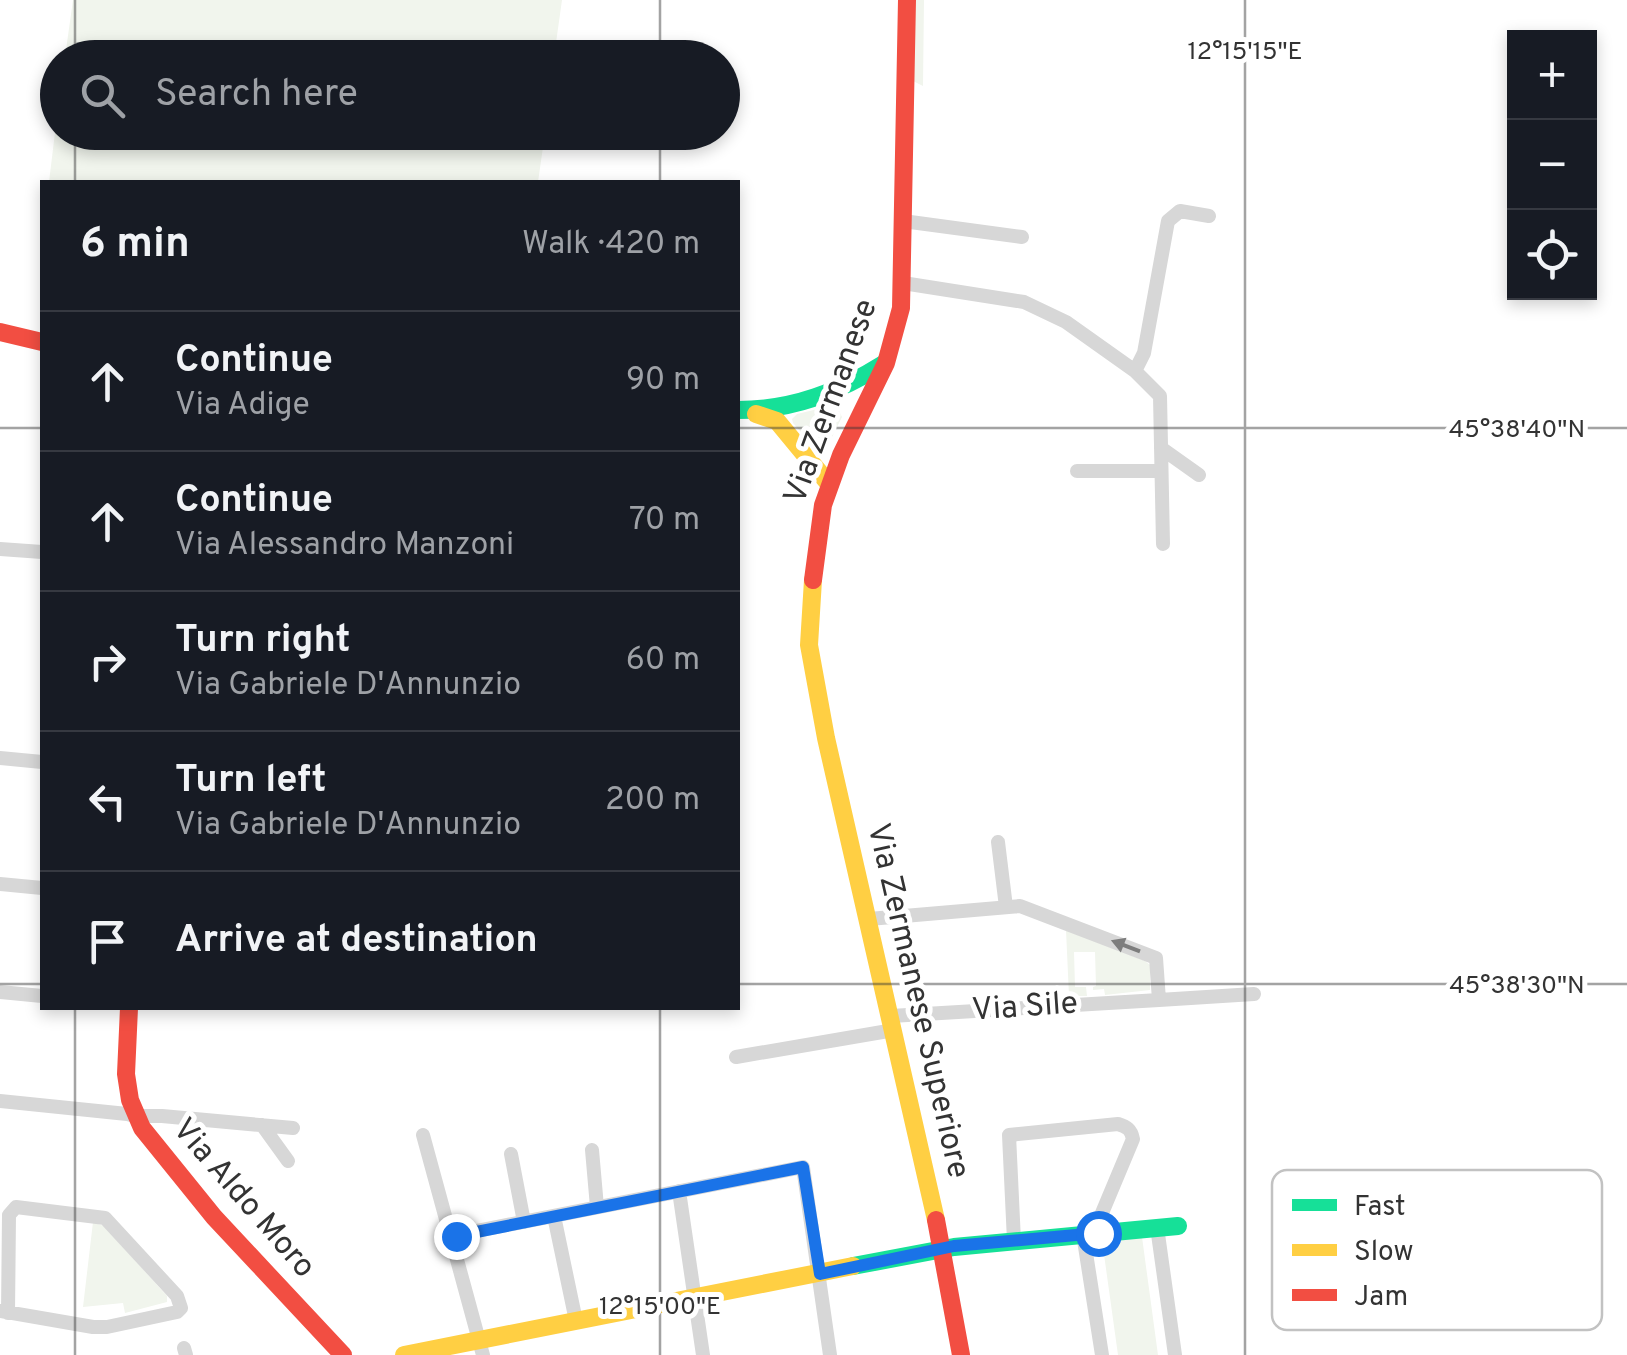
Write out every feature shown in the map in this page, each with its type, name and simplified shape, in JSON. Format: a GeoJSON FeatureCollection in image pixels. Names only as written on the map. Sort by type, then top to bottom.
{"type":"FeatureCollection","features":[{"type":"Feature","properties":{"kind":"street","name":"Via Zermanese"},"geometry":{"type":"LineString","coordinates":[[810,662],[810,599],[829,484],[886,363],[899,321],[903,283],[907,0]]}},
{"type":"Feature","properties":{"kind":"street"},"geometry":{"type":"LineString","coordinates":[[1136,371],[1144,354],[1168,221],[1180,211],[1209,216]]}},
{"type":"Feature","properties":{"kind":"street"},"geometry":{"type":"LineString","coordinates":[[902,221],[1022,237]]}},
{"type":"Feature","properties":{"kind":"street","name":"Via Zermanese"},"geometry":{"type":"LineString","coordinates":[[903,283],[1024,302],[1066,322],[1136,371],[1160,396],[1163,544]]}},
{"type":"Feature","properties":{"kind":"street"},"geometry":{"type":"LineString","coordinates":[[0,332],[40,342]]}},
{"type":"Feature","properties":{"kind":"street"},"geometry":{"type":"LineString","coordinates":[[740,410],[782,408],[854,381],[886,363]]}},
{"type":"Feature","properties":{"kind":"street"},"geometry":{"type":"LineString","coordinates":[[816,397],[843,400],[858,420]]}},
{"type":"Feature","properties":{"kind":"street"},"geometry":{"type":"LineString","coordinates":[[740,410],[777,421],[829,484]]}},
{"type":"Feature","properties":{"kind":"street"},"geometry":{"type":"LineString","coordinates":[[1161,448],[1199,475]]}},
{"type":"Feature","properties":{"kind":"street"},"geometry":{"type":"LineString","coordinates":[[1078,471],[1161,471]]}},
{"type":"Feature","properties":{"kind":"street"},"geometry":{"type":"LineString","coordinates":[[0,548],[40,552]]}},
{"type":"Feature","properties":{"kind":"street","name":"Via Zermanese Superiore"},"geometry":{"type":"LineString","coordinates":[[810,662],[942,1249],[961,1355]]}},
{"type":"Feature","properties":{"kind":"street"},"geometry":{"type":"LineString","coordinates":[[0,758],[40,762]]}},
{"type":"Feature","properties":{"kind":"street"},"geometry":{"type":"LineString","coordinates":[[998,842],[1006,907]]}},
{"type":"Feature","properties":{"kind":"street"},"geometry":{"type":"LineString","coordinates":[[0,884],[40,888]]}},
{"type":"Feature","properties":{"kind":"street"},"geometry":{"type":"LineString","coordinates":[[869,919],[1020,906],[1156,958],[1160,1000]]}},
{"type":"Feature","properties":{"kind":"street"},"geometry":{"type":"LineString","coordinates":[[0,992],[40,996]]}},
{"type":"Feature","properties":{"kind":"street","name":"Via Sile"},"geometry":{"type":"LineString","coordinates":[[736,1057],[892,1024],[1254,994]]}},
{"type":"Feature","properties":{"kind":"street","name":"Via Aldo Moro"},"geometry":{"type":"LineString","coordinates":[[128,1010],[125,1065],[129,1097],[142,1130],[196,1198],[344,1355]]}},
{"type":"Feature","properties":{"kind":"street"},"geometry":{"type":"LineString","coordinates":[[0,1101],[293,1128]]}},
{"type":"Feature","properties":{"kind":"street"},"geometry":{"type":"LineString","coordinates":[[1014,1241],[1009,1135],[1118,1124],[1131,1132],[1132,1140],[1091,1234],[1102,1355]]}},
{"type":"Feature","properties":{"kind":"street"},"geometry":{"type":"LineString","coordinates":[[262,1125],[288,1162]]}},
{"type":"Feature","properties":{"kind":"street"},"geometry":{"type":"LineString","coordinates":[[422,1135],[481,1347]]}},
{"type":"Feature","properties":{"kind":"street"},"geometry":{"type":"LineString","coordinates":[[592,1150],[597,1208]]}},
{"type":"Feature","properties":{"kind":"street"},"geometry":{"type":"LineString","coordinates":[[511,1154],[524,1222]]}},
{"type":"Feature","properties":{"kind":"street"},"geometry":{"type":"LineString","coordinates":[[451,1236],[803,1167],[830,1355]]}},
{"type":"Feature","properties":{"kind":"street"},"geometry":{"type":"LineString","coordinates":[[679,1191],[703,1355]]}},
{"type":"Feature","properties":{"kind":"street"},"geometry":{"type":"LineString","coordinates":[[16,1207],[105,1218],[177,1296],[181,1308],[107,1327],[4,1312],[10,1215],[16,1207]]}},
{"type":"Feature","properties":{"kind":"street"},"geometry":{"type":"LineString","coordinates":[[554,1216],[576,1320]]}},
{"type":"Feature","properties":{"kind":"street"},"geometry":{"type":"LineString","coordinates":[[404,1355],[481,1347],[576,1320],[942,1249],[1178,1226]]}},
{"type":"Feature","properties":{"kind":"street"},"geometry":{"type":"LineString","coordinates":[[1157,1227],[1175,1355]]}},
{"type":"Feature","properties":{"kind":"shaded area"},"geometry":{"type":"Polygon","coordinates":[[[73,0],[562,0],[556,40],[67,40],[73,0]]]}},
{"type":"Feature","properties":{"kind":"shaded area"},"geometry":{"type":"Polygon","coordinates":[[[913,0],[924,0],[923,86],[911,80],[913,0]]]}},
{"type":"Feature","properties":{"kind":"shaded area"},"geometry":{"type":"Polygon","coordinates":[[[53,150],[543,150],[538,180],[49,180],[53,150]]]}},
{"type":"Feature","properties":{"kind":"shaded area"},"geometry":{"type":"Polygon","coordinates":[[[826,407],[838,409],[842,417],[826,449],[815,448],[792,419],[797,414],[826,407]]]}},
{"type":"Feature","properties":{"kind":"shaded area"},"geometry":{"type":"Polygon","coordinates":[[[1066,930],[1145,961],[1150,965],[1150,990],[1105,995],[1104,989],[1093,990],[1095,952],[1074,952],[1075,987],[1086,987],[1087,996],[1069,996],[1066,930]]]}},
{"type":"Feature","properties":{"kind":"shaded area"},"geometry":{"type":"Polygon","coordinates":[[[93,1222],[104,1226],[167,1296],[167,1302],[125,1313],[123,1303],[83,1307],[93,1222]]]}},
{"type":"Feature","properties":{"kind":"shaded area"},"geometry":{"type":"Polygon","coordinates":[[[1142,1237],[1158,1355],[1118,1355],[1102,1240],[1142,1237]]]}},
{"type":"Feature","properties":{"kind":"traffic: fast"},"geometry":{"type":"LineString","coordinates":[[740,410],[797,403],[850,383],[885,363]]}},
{"type":"Feature","properties":{"kind":"traffic: fast"},"geometry":{"type":"LineString","coordinates":[[853,1266],[954,1247],[1178,1226]]}},
{"type":"Feature","properties":{"kind":"traffic: slow"},"geometry":{"type":"LineString","coordinates":[[756,414],[777,421],[829,484]]}},
{"type":"Feature","properties":{"kind":"traffic: slow"},"geometry":{"type":"LineString","coordinates":[[813,580],[809,645],[826,738],[936,1220]]}},
{"type":"Feature","properties":{"kind":"traffic: slow"},"geometry":{"type":"LineString","coordinates":[[404,1355],[853,1266]]}},
{"type":"Feature","properties":{"kind":"traffic: jam"},"geometry":{"type":"LineString","coordinates":[[813,580],[823,505],[841,455],[886,363],[901,308],[907,0]]}},
{"type":"Feature","properties":{"kind":"traffic: jam"},"geometry":{"type":"LineString","coordinates":[[0,332],[40,342]]}},
{"type":"Feature","properties":{"kind":"traffic: jam"},"geometry":{"type":"LineString","coordinates":[[129,1010],[126,1074],[130,1100],[142,1128],[214,1217],[343,1355]]}},
{"type":"Feature","properties":{"kind":"traffic: jam"},"geometry":{"type":"LineString","coordinates":[[936,1220],[961,1355]]}},
{"type":"Feature","properties":{"kind":"route"},"geometry":{"type":"LineString","coordinates":[[456,1236],[803,1167],[820,1274],[954,1246],[1098,1233]]}}]}
